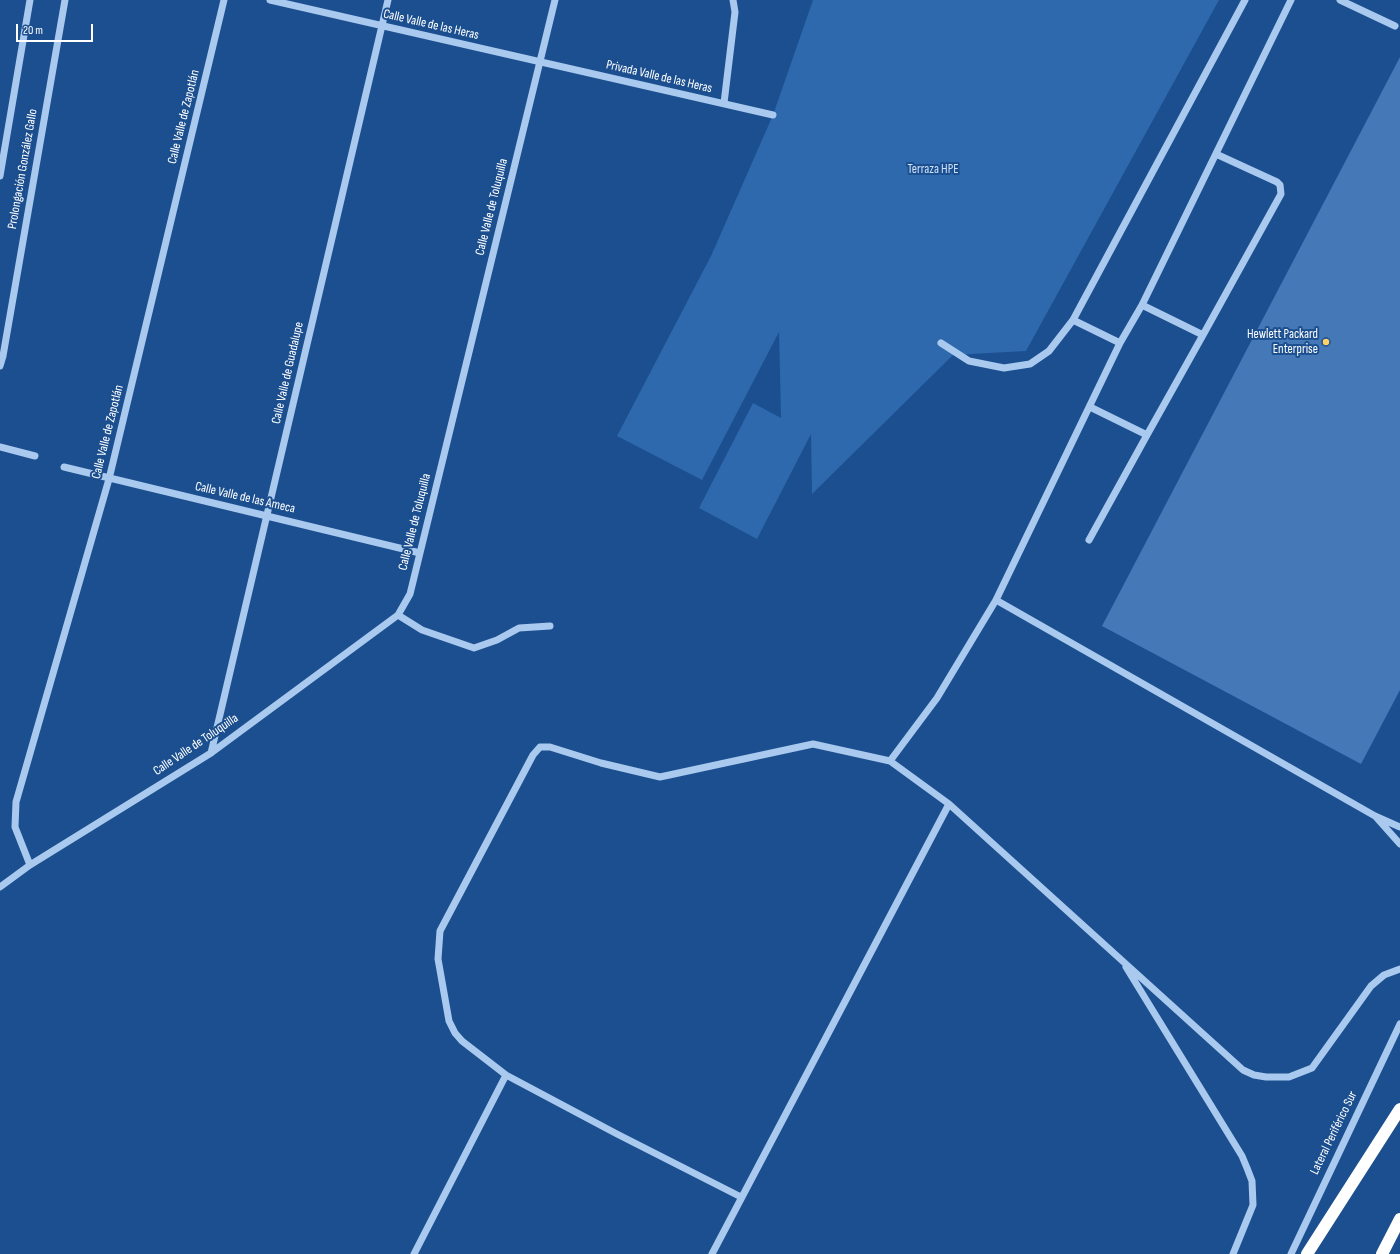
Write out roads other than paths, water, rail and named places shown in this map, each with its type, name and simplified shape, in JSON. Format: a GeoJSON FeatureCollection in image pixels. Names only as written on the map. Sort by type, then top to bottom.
{"type":"FeatureCollection","features":[{"type":"Feature","properties":{"kind":"highway"},"geometry":{"type":"LineString","coordinates":[[1307,1254],[1400,1109]]}},
{"type":"Feature","properties":{"kind":"highway"},"geometry":{"type":"LineString","coordinates":[[1382,1254],[1400,1218]]}},
{"type":"Feature","properties":{"kind":"street","name":"Prolongación González Gallo"},"geometry":{"type":"LineString","coordinates":[[0,176],[30,0]]}},
{"type":"Feature","properties":{"kind":"street","name":"Prolongación González Gallo"},"geometry":{"type":"LineString","coordinates":[[0,366],[5,348],[65,0]]}},
{"type":"Feature","properties":{"kind":"street","name":"Calle Valle de Zapotlán"},"geometry":{"type":"LineString","coordinates":[[30,865],[15,827],[16,802],[109,479],[224,0]]}},
{"type":"Feature","properties":{"kind":"street","name":"Calle Valle de las Heras"},"geometry":{"type":"LineString","coordinates":[[270,0],[540,62]]}},
{"type":"Feature","properties":{"kind":"street","name":"Calle Valle de Guadalupe"},"geometry":{"type":"LineString","coordinates":[[211,752],[388,0]]}},
{"type":"Feature","properties":{"kind":"street","name":"Calle Valle de Toluquilla"},"geometry":{"type":"LineString","coordinates":[[0,887],[30,865],[211,752],[398,614],[410,594],[555,0]]}},
{"type":"Feature","properties":{"kind":"street"},"geometry":{"type":"LineString","coordinates":[[724,104],[734,12],[733,0]]}},
{"type":"Feature","properties":{"kind":"street"},"geometry":{"type":"LineString","coordinates":[[941,343],[969,361],[1004,368],[1030,364],[1049,351],[1073,320],[1245,0]]}},
{"type":"Feature","properties":{"kind":"street"},"geometry":{"type":"LineString","coordinates":[[890,761],[936,698],[996,600],[1090,408],[1120,343],[1142,305],[1291,0]]}},
{"type":"Feature","properties":{"kind":"street"},"geometry":{"type":"LineString","coordinates":[[1340,0],[1395,26]]}},
{"type":"Feature","properties":{"kind":"street","name":"Privada Valle de las Heras"},"geometry":{"type":"LineString","coordinates":[[540,62],[773,115]]}},
{"type":"Feature","properties":{"kind":"street"},"geometry":{"type":"LineString","coordinates":[[1089,540],[1281,194],[1280,185],[1277,182],[1216,154]]}},
{"type":"Feature","properties":{"kind":"street"},"geometry":{"type":"LineString","coordinates":[[1142,305],[1203,334]]}},
{"type":"Feature","properties":{"kind":"street"},"geometry":{"type":"LineString","coordinates":[[1073,320],[1120,343]]}},
{"type":"Feature","properties":{"kind":"street"},"geometry":{"type":"LineString","coordinates":[[1090,408],[1147,435]]}},
{"type":"Feature","properties":{"kind":"street"},"geometry":{"type":"LineString","coordinates":[[0,447],[35,456]]}},
{"type":"Feature","properties":{"kind":"street","name":"Calle Valle de las Ameca"},"geometry":{"type":"LineString","coordinates":[[64,467],[420,553]]}},
{"type":"Feature","properties":{"kind":"street"},"geometry":{"type":"LineString","coordinates":[[996,600],[1375,816],[1400,827]]}},
{"type":"Feature","properties":{"kind":"street"},"geometry":{"type":"LineString","coordinates":[[398,614],[422,630],[474,648],[498,640],[519,628],[550,626]]}},
{"type":"Feature","properties":{"kind":"street"},"geometry":{"type":"LineString","coordinates":[[741,1197],[617,1134],[506,1075],[462,1041],[455,1033],[449,1022],[438,959],[440,931],[533,755],[540,747],[550,747],[660,777],[813,744],[890,761],[949,804],[1243,1070],[1266,1077],[1288,1077],[1312,1068],[1371,986],[1384,975],[1400,969]]}},
{"type":"Feature","properties":{"kind":"street"},"geometry":{"type":"LineString","coordinates":[[712,1254],[949,804]]}},
{"type":"Feature","properties":{"kind":"street"},"geometry":{"type":"LineString","coordinates":[[1375,816],[1400,844]]}},
{"type":"Feature","properties":{"kind":"street"},"geometry":{"type":"LineString","coordinates":[[1122,960],[1242,1156],[1252,1181],[1253,1205],[1233,1254]]}},
{"type":"Feature","properties":{"kind":"street","name":"Lateral Periférico Sur"},"geometry":{"type":"LineString","coordinates":[[1291,1254],[1400,1024]]}},
{"type":"Feature","properties":{"kind":"street"},"geometry":{"type":"LineString","coordinates":[[414,1254],[506,1075]]}},
{"type":"Feature","properties":{"kind":"place","name":"Hewlett Packard Enterprise"},"geometry":{"type":"Point","coordinates":[1326,342]}},
{"type":"Feature","properties":{"kind":"park label","name":"Terraza HPE"},"geometry":{"type":"Point","coordinates":[933,170]}}]}
